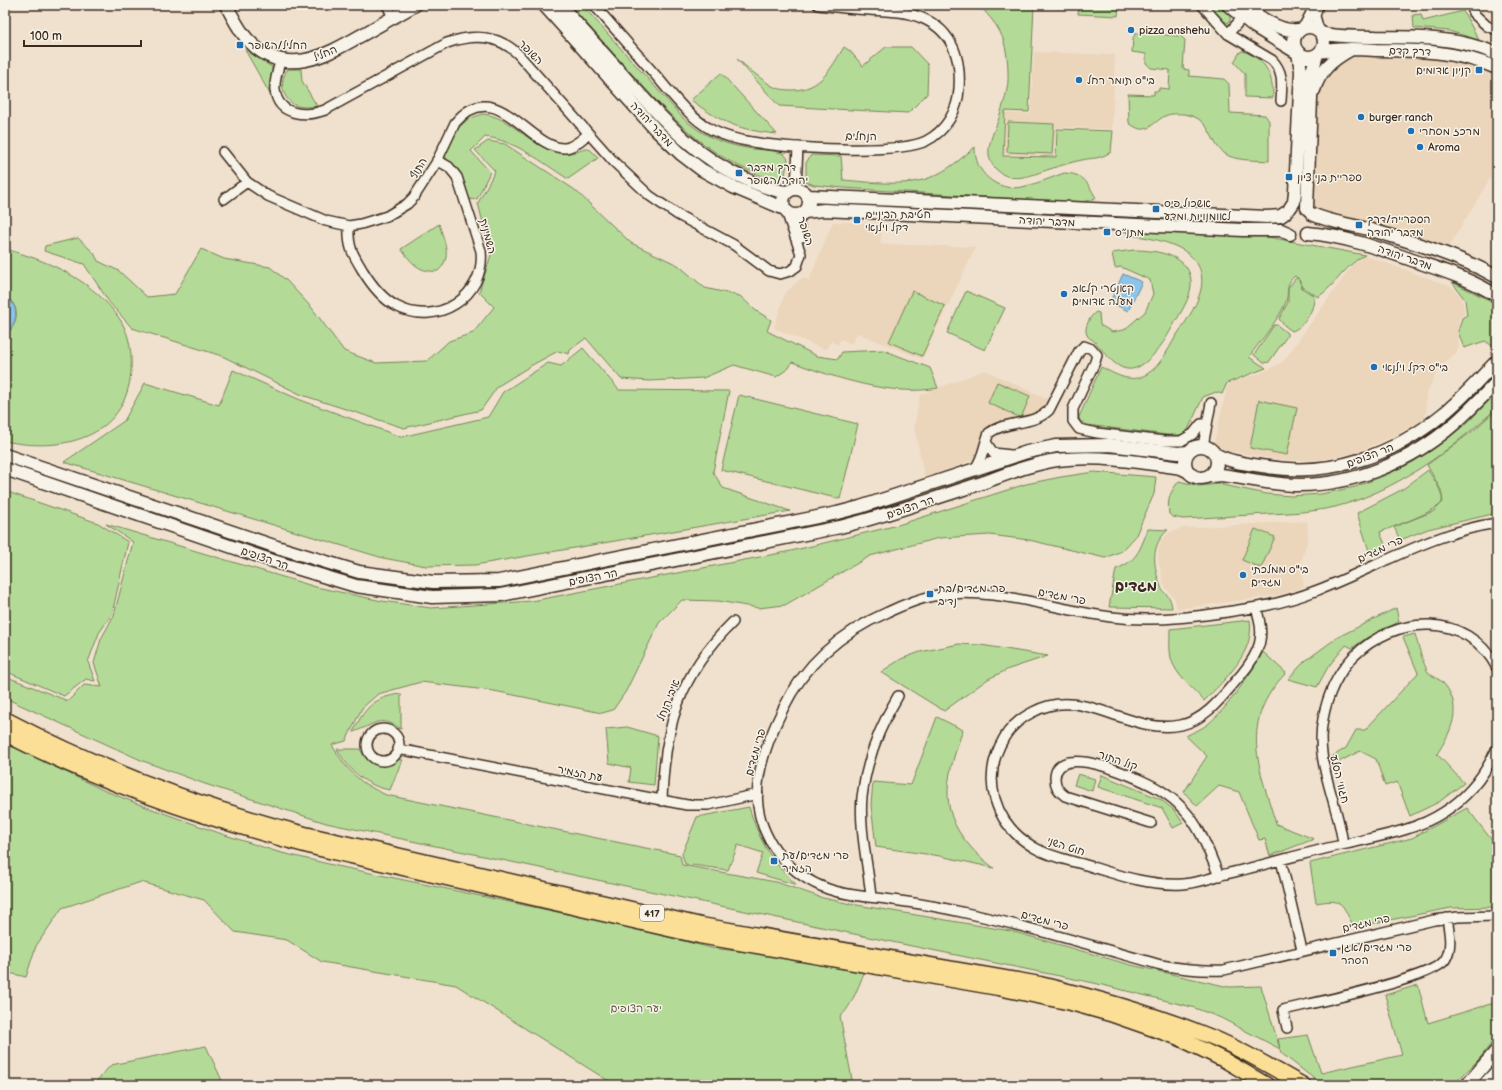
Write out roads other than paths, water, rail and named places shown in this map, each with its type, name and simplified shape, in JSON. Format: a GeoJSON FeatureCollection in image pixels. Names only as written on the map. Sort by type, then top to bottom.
{"type":"FeatureCollection","features":[{"type":"Feature","properties":{"kind":"main road","name":"החליל"},"geometry":{"type":"LineString","coordinates":[[226,5],[238,27],[249,42],[261,51],[281,59],[302,61],[320,57],[415,5]]}},
{"type":"Feature","properties":{"kind":"main road","name":"מדבר יהודה"},"geometry":{"type":"LineString","coordinates":[[544,5],[655,129],[681,154],[702,170],[733,187],[786,210]]}},
{"type":"Feature","properties":{"kind":"main road","name":"מדבר יהודה"},"geometry":{"type":"LineString","coordinates":[[560,5],[664,121],[688,144],[709,159],[738,176],[775,191],[792,190]]}},
{"type":"Feature","properties":{"kind":"main road"},"geometry":{"type":"LineString","coordinates":[[1228,5],[1242,18],[1297,53],[1306,57],[1319,54]]}},
{"type":"Feature","properties":{"kind":"main road"},"geometry":{"type":"LineString","coordinates":[[1245,5],[1269,22],[1290,30],[1314,27],[1320,32],[1324,43],[1312,71],[1309,211],[1313,222],[1308,233],[1298,236],[1290,234],[1284,225],[1288,210],[1295,198],[1301,66],[1293,42],[1301,29]]}},
{"type":"Feature","properties":{"kind":"main road","name":"דרך קדם"},"geometry":{"type":"LineString","coordinates":[[1320,32],[1338,36],[1409,37],[1451,40],[1497,54]]}},
{"type":"Feature","properties":{"kind":"main road"},"geometry":{"type":"LineString","coordinates":[[1311,99],[1319,78],[1328,65],[1351,49]]}},
{"type":"Feature","properties":{"kind":"main road","name":"דרך קדם"},"geometry":{"type":"LineString","coordinates":[[1319,54],[1351,49],[1409,50],[1449,53],[1497,68]]}},
{"type":"Feature","properties":{"kind":"main road"},"geometry":{"type":"LineString","coordinates":[[802,189],[808,196],[809,206],[804,213],[792,215],[786,210],[783,199],[792,190],[802,189]]}},
{"type":"Feature","properties":{"kind":"main road","name":"מדבר יהודה"},"geometry":{"type":"LineString","coordinates":[[808,196],[1267,217],[1281,216],[1288,210]]}},
{"type":"Feature","properties":{"kind":"main road"},"geometry":{"type":"LineString","coordinates":[[1288,210],[1298,205],[1309,211]]}},
{"type":"Feature","properties":{"kind":"main road","name":"מדבר יהודה"},"geometry":{"type":"LineString","coordinates":[[804,213],[824,210],[1104,224],[1243,230],[1281,230],[1290,234]]}},
{"type":"Feature","properties":{"kind":"main road","name":"מדבר יהודה"},"geometry":{"type":"LineString","coordinates":[[1309,211],[1325,219],[1369,229],[1444,255],[1497,277]]}},
{"type":"Feature","properties":{"kind":"main road","name":"מדבר יהודה"},"geometry":{"type":"LineString","coordinates":[[1308,233],[1321,234],[1364,244],[1456,275],[1479,285],[1497,296]]}},
{"type":"Feature","properties":{"kind":"main road","name":"הר הצופים"},"geometry":{"type":"LineString","coordinates":[[1215,454],[1233,462],[1292,470],[1333,468],[1366,458],[1398,444],[1434,421],[1497,361]]}},
{"type":"Feature","properties":{"kind":"main road","name":"הר הצופים"},"geometry":{"type":"LineString","coordinates":[[1211,476],[1225,476],[1284,484],[1305,485],[1335,482],[1371,472],[1405,458],[1436,438],[1453,425],[1497,382]]}},
{"type":"Feature","properties":{"kind":"main road","name":"הר הצופים"},"geometry":{"type":"LineString","coordinates":[[5,455],[329,563],[377,575],[433,582],[499,581],[837,513],[860,507],[1017,456],[1056,446],[1091,444],[1129,446],[1178,453],[1188,452]]}},
{"type":"Feature","properties":{"kind":"main road"},"geometry":{"type":"LineString","coordinates":[[1197,446],[1212,449],[1215,454],[1218,465],[1211,476],[1200,479],[1191,476],[1187,471],[1185,460],[1188,452],[1197,446]]}},
{"type":"Feature","properties":{"kind":"main road","name":"הר הצופים"},"geometry":{"type":"LineString","coordinates":[[5,469],[272,561],[350,584],[402,594],[456,598],[501,595],[840,527],[886,515],[1031,466],[1058,460],[1091,458],[1128,460],[1181,468],[1187,471]]}},
{"type":"Feature","properties":{"kind":"main road","name":"417"},"geometry":{"type":"LineString","coordinates":[[5,719],[74,754],[138,780],[258,822],[304,834],[701,925],[1032,983],[1073,992],[1142,1012],[1215,1039],[1303,1085]]}},
{"type":"Feature","properties":{"kind":"main road","name":"417"},"geometry":{"type":"LineString","coordinates":[[5,734],[72,766],[124,788],[188,812],[257,833],[316,848],[699,936],[998,988],[1070,1003],[1110,1014],[1179,1038],[1224,1060],[1268,1085]]}},
{"type":"Feature","properties":{"kind":"main road"},"geometry":{"type":"LineString","coordinates":[[1467,1085],[1497,1050]]}},
{"type":"Feature","properties":{"kind":"main road"},"geometry":{"type":"LineString","coordinates":[[1484,1085],[1497,1071]]}},
{"type":"Feature","properties":{"kind":"street"},"geometry":{"type":"LineString","coordinates":[[387,5],[393,17]]}},
{"type":"Feature","properties":{"kind":"street","name":"הנחלים"},"geometry":{"type":"LineString","coordinates":[[594,5],[685,109],[710,129],[726,136],[747,142],[798,147],[881,149],[910,146],[926,141],[940,131],[954,111],[959,90],[958,63],[950,40],[943,30],[934,23],[914,15],[895,11],[872,11],[818,5]]}},
{"type":"Feature","properties":{"kind":"street"},"geometry":{"type":"LineString","coordinates":[[1202,5],[1228,34],[1272,60],[1277,65],[1282,76],[1281,101]]}},
{"type":"Feature","properties":{"kind":"street"},"geometry":{"type":"LineString","coordinates":[[1301,29],[1317,5]]}},
{"type":"Feature","properties":{"kind":"street"},"geometry":{"type":"LineString","coordinates":[[1317,5],[1316,16],[1320,32]]}},
{"type":"Feature","properties":{"kind":"street"},"geometry":{"type":"LineString","coordinates":[[1474,13],[1487,26],[1497,30]]}},
{"type":"Feature","properties":{"kind":"street"},"geometry":{"type":"LineString","coordinates":[[1228,34],[1242,18]]}},
{"type":"Feature","properties":{"kind":"street","name":"השופר"},"geometry":{"type":"LineString","coordinates":[[281,59],[275,81],[277,96],[282,104],[291,112],[313,115],[325,110],[447,43],[463,38],[485,37],[505,43],[512,48],[625,175],[650,196],[678,215],[734,244],[771,275],[781,279],[793,277],[802,269],[807,254],[798,222],[804,213]]}},
{"type":"Feature","properties":{"kind":"street","name":"התוף"},"geometry":{"type":"LineString","coordinates":[[222,152],[247,182],[268,196],[326,221],[349,226],[376,220],[407,204],[422,187],[450,132],[460,118],[474,109],[483,107],[504,111],[540,137],[557,146],[565,148],[571,146],[588,134]]}},
{"type":"Feature","properties":{"kind":"street"},"geometry":{"type":"LineString","coordinates":[[792,190],[798,147]]}},
{"type":"Feature","properties":{"kind":"street","name":"השמינית"},"geometry":{"type":"LineString","coordinates":[[349,226],[348,241],[352,254],[376,289],[389,302],[406,310],[427,312],[448,309],[458,303],[471,291],[477,280],[482,262],[481,252],[457,177],[449,167],[437,160]]}},
{"type":"Feature","properties":{"kind":"street"},"geometry":{"type":"LineString","coordinates":[[224,199],[247,182]]}},
{"type":"Feature","properties":{"kind":"street","name":"השופר"},"geometry":{"type":"LineString","coordinates":[[761,266],[769,271],[780,274],[793,269],[799,261],[801,250],[793,234],[786,210]]}},
{"type":"Feature","properties":{"kind":"street"},"geometry":{"type":"LineString","coordinates":[[974,470],[982,458],[989,433],[993,430],[1035,418],[1046,413],[1052,406],[1078,351],[1084,346],[1092,349],[1097,355],[1072,409],[1073,421],[1079,429],[1097,433],[1164,441],[1181,441],[1193,434],[1201,424],[1207,424]]}},
{"type":"Feature","properties":{"kind":"street"},"geometry":{"type":"LineString","coordinates":[[1203,446],[1211,403]]}},
{"type":"Feature","properties":{"kind":"street"},"geometry":{"type":"LineString","coordinates":[[986,442],[993,453],[1017,456]]}},
{"type":"Feature","properties":{"kind":"street","name":"פרי מגדים"},"geometry":{"type":"LineString","coordinates":[[1497,523],[1481,525],[1446,535],[1401,552],[1316,592],[1278,604],[1256,608],[1172,618],[1116,618],[994,596],[970,594],[934,596],[903,605],[867,622],[851,632],[822,654],[802,677],[787,700],[772,735],[761,771],[758,794],[761,817],[766,833],[786,862],[812,883],[840,892],[938,907],[993,919],[1160,965],[1182,969],[1197,971],[1224,970],[1302,950],[1447,918],[1497,916]]}},
{"type":"Feature","properties":{"kind":"street","name":"חוט השני"},"geometry":{"type":"LineString","coordinates":[[1256,608],[1262,633],[1256,654],[1214,706],[1204,716],[1192,722],[1174,726],[1156,726],[1141,723],[1093,707],[1066,703],[1054,704],[1038,709],[1021,719],[1006,734],[995,757],[992,774],[992,786],[999,812],[1020,838],[1034,848],[1049,855],[1137,880],[1153,883],[1184,884],[1343,844]]}},
{"type":"Feature","properties":{"kind":"street","name":"איבי הנחל"},"geometry":{"type":"LineString","coordinates":[[662,801],[665,754],[671,721],[678,703],[696,667],[709,648],[733,622]]}},
{"type":"Feature","properties":{"kind":"street","name":"חגווי הסלע"},"geometry":{"type":"LineString","coordinates":[[1343,844],[1339,819],[1324,767],[1321,733],[1322,720],[1330,692],[1340,674],[1352,658],[1373,641],[1389,633],[1419,624],[1431,624],[1454,629],[1464,634],[1485,650],[1497,668]]}},
{"type":"Feature","properties":{"kind":"street"},"geometry":{"type":"LineString","coordinates":[[871,897],[862,815],[862,798],[868,766],[878,738],[898,696]]}},
{"type":"Feature","properties":{"kind":"street"},"geometry":{"type":"LineString","coordinates":[[1343,844],[1404,830],[1444,812],[1475,784],[1492,759],[1497,748]]}},
{"type":"Feature","properties":{"kind":"street","name":"עת הזמיר"},"geometry":{"type":"LineString","coordinates":[[398,749],[687,805],[708,805],[758,794]]}},
{"type":"Feature","properties":{"kind":"street","name":"קול התור"},"geometry":{"type":"LineString","coordinates":[[1151,823],[1065,796],[1059,792],[1056,785],[1055,778],[1057,771],[1060,766],[1066,763],[1085,762],[1098,764],[1116,770],[1160,790],[1183,808],[1192,820],[1219,876]]}},
{"type":"Feature","properties":{"kind":"street"},"geometry":{"type":"LineString","coordinates":[[1283,860],[1302,950]]}},
{"type":"Feature","properties":{"kind":"street"},"geometry":{"type":"LineString","coordinates":[[1287,1028],[1283,1010],[1411,978],[1439,966],[1445,959],[1449,947],[1450,939],[1447,918]]}},
{"type":"Feature","properties":{"kind":"water"},"geometry":{"type":"Polygon","coordinates":[[[1123,274],[1142,282],[1128,311],[1110,302],[1123,274]]]}},
{"type":"Feature","properties":{"kind":"water"},"geometry":{"type":"Polygon","coordinates":[[[5,297],[13,305],[16,315],[12,326],[5,335],[5,297]]]}},
{"type":"Feature","properties":{"kind":"place","name":"pizza anshehu"},"geometry":{"type":"Point","coordinates":[1131,30]}},
{"type":"Feature","properties":{"kind":"place","name":"החליל/השופר"},"geometry":{"type":"Point","coordinates":[240,45]}},
{"type":"Feature","properties":{"kind":"place","name":"קניון אדומים"},"geometry":{"type":"Point","coordinates":[1479,70]}},
{"type":"Feature","properties":{"kind":"place","name":"בי\"ס תומר רחל"},"geometry":{"type":"Point","coordinates":[1079,80]}},
{"type":"Feature","properties":{"kind":"place","name":"burger ranch"},"geometry":{"type":"Point","coordinates":[1361,117]}},
{"type":"Feature","properties":{"kind":"place","name":"מרכז מסחרי"},"geometry":{"type":"Point","coordinates":[1411,131]}},
{"type":"Feature","properties":{"kind":"place","name":"Aroma"},"geometry":{"type":"Point","coordinates":[1420,147]}},
{"type":"Feature","properties":{"kind":"place","name":"דרך מדבר יהודה/השופר"},"geometry":{"type":"Point","coordinates":[739,173]}},
{"type":"Feature","properties":{"kind":"place","name":"ספריית בני ציון"},"geometry":{"type":"Point","coordinates":[1289,177]}},
{"type":"Feature","properties":{"kind":"place","name":"אשכול פיס לאומנויות ומדע"},"geometry":{"type":"Point","coordinates":[1156,209]}},
{"type":"Feature","properties":{"kind":"place","name":"חטיבת הביניים דקל וילנאי"},"geometry":{"type":"Point","coordinates":[857,220]}},
{"type":"Feature","properties":{"kind":"place","name":"הספרייה/דרך מדבר יהודה"},"geometry":{"type":"Point","coordinates":[1359,225]}},
{"type":"Feature","properties":{"kind":"place","name":"מתנ״ס"},"geometry":{"type":"Point","coordinates":[1107,232]}},
{"type":"Feature","properties":{"kind":"place","name":"קאנטרי קלאב מעלה אדומים"},"geometry":{"type":"Point","coordinates":[1064,294]}},
{"type":"Feature","properties":{"kind":"place","name":"בי\"ס דקל וילנאי"},"geometry":{"type":"Point","coordinates":[1374,367]}},
{"type":"Feature","properties":{"kind":"place","name":"בי\"ס ממלכתי מגדים"},"geometry":{"type":"Point","coordinates":[1243,575]}},
{"type":"Feature","properties":{"kind":"place","name":"פרי מגדים/בת נדיב"},"geometry":{"type":"Point","coordinates":[930,594]}},
{"type":"Feature","properties":{"kind":"place","name":"פרי מגדים/עת הזמיר"},"geometry":{"type":"Point","coordinates":[774,861]}},
{"type":"Feature","properties":{"kind":"place","name":"פרי מגדים/אגן הסהר"},"geometry":{"type":"Point","coordinates":[1333,953]}},
{"type":"Feature","properties":{"kind":"district","name":"מגדים"},"geometry":{"type":"Point","coordinates":[1136,586]}},
{"type":"Feature","properties":{"kind":"park label","name":"יער הצופים"},"geometry":{"type":"Point","coordinates":[636,1008]}}]}
